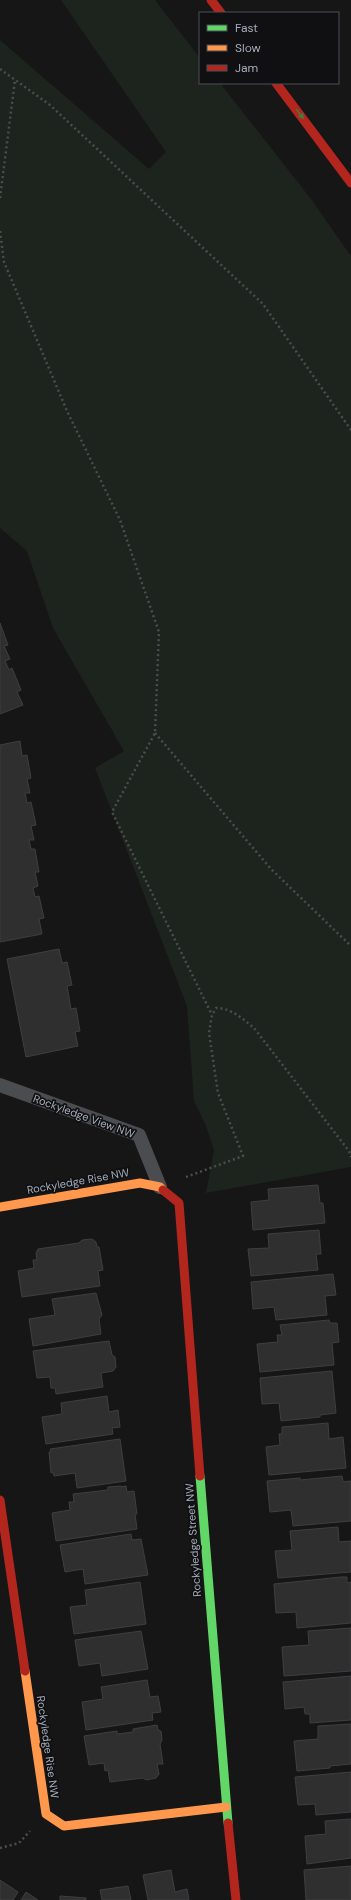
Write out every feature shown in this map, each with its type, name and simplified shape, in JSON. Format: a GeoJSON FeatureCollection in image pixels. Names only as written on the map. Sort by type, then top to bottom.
{"type":"FeatureCollection","features":[{"type":"Feature","properties":{"kind":"main road"},"geometry":{"type":"LineString","coordinates":[[211,0],[220,12]]}},
{"type":"Feature","properties":{"kind":"main road"},"geometry":{"type":"LineString","coordinates":[[277,84],[351,183]]}},
{"type":"Feature","properties":{"kind":"main road","name":"Rockyledge Rise NW"},"geometry":{"type":"LineString","coordinates":[[0,1207],[140,1183],[160,1187]]}},
{"type":"Feature","properties":{"kind":"main road","name":"Rockyledge Street NW"},"geometry":{"type":"LineString","coordinates":[[160,1187],[179,1203],[226,1807],[236,1900]]}},
{"type":"Feature","properties":{"kind":"main road","name":"Rockyledge Rise NW"},"geometry":{"type":"LineString","coordinates":[[0,1500],[46,1814],[64,1826],[226,1807]]}},
{"type":"Feature","properties":{"kind":"lane","name":"Rockyledge View NW"},"geometry":{"type":"LineString","coordinates":[[0,1085],[139,1135],[160,1187]]}},
{"type":"Feature","properties":{"kind":"path"},"geometry":{"type":"LineString","coordinates":[[0,69],[50,106],[263,304],[351,430]]}},
{"type":"Feature","properties":{"kind":"path"},"geometry":{"type":"LineString","coordinates":[[0,198],[15,80]]}},
{"type":"Feature","properties":{"kind":"path"},"geometry":{"type":"LineString","coordinates":[[0,231],[4,262],[67,410],[120,520],[159,632],[155,733],[112,812],[212,1015]]}},
{"type":"Feature","properties":{"kind":"path"},"geometry":{"type":"LineString","coordinates":[[155,733],[271,869],[351,946]]}},
{"type":"Feature","properties":{"kind":"path"},"geometry":{"type":"LineString","coordinates":[[160,1187],[243,1156],[218,1093],[209,1034],[212,1015],[216,1008],[223,1008],[239,1016],[254,1028],[350,1151],[351,1157]]}},
{"type":"Feature","properties":{"kind":"path"},"geometry":{"type":"LineString","coordinates":[[0,1848],[20,1843],[46,1814]]}},
{"type":"Feature","properties":{"kind":"shaded area"},"geometry":{"type":"Polygon","coordinates":[[[61,0],[155,0],[199,57],[199,84],[221,84],[311,199],[351,256],[351,1167],[206,1193],[214,1150],[206,1126],[194,1101],[187,1006],[95,768],[124,751],[53,628],[27,551],[0,528],[0,40],[149,169],[166,152],[61,0]]]}},
{"type":"Feature","properties":{"kind":"building"},"geometry":{"type":"Polygon","coordinates":[[[0,623],[8,645],[4,646],[10,659],[5,661],[9,670],[12,668],[21,690],[17,692],[23,705],[0,714],[0,623]]]}},
{"type":"Feature","properties":{"kind":"building"},"geometry":{"type":"Polygon","coordinates":[[[20,741],[22,756],[27,755],[31,778],[27,779],[30,793],[25,793],[27,803],[31,802],[36,825],[31,826],[34,840],[29,840],[31,849],[35,849],[39,872],[35,872],[38,886],[33,888],[35,897],[39,896],[44,918],[39,919],[42,934],[0,942],[0,745],[20,741]]]}},
{"type":"Feature","properties":{"kind":"building"},"geometry":{"type":"Polygon","coordinates":[[[59,949],[62,963],[67,962],[72,985],[67,986],[71,1009],[76,1008],[80,1031],[75,1032],[78,1046],[26,1057],[7,959],[59,949]]]}},
{"type":"Feature","properties":{"kind":"building"},"geometry":{"type":"Polygon","coordinates":[[[318,1185],[320,1203],[323,1203],[325,1223],[253,1230],[251,1202],[269,1200],[268,1189],[318,1185]]]}},
{"type":"Feature","properties":{"kind":"building"},"geometry":{"type":"Polygon","coordinates":[[[319,1230],[321,1254],[316,1254],[318,1270],[251,1276],[248,1249],[269,1248],[268,1234],[319,1230]]]}},
{"type":"Feature","properties":{"kind":"building"},"geometry":{"type":"Polygon","coordinates":[[[92,1239],[96,1242],[97,1247],[99,1247],[103,1270],[98,1271],[100,1286],[22,1297],[18,1271],[34,1268],[33,1260],[37,1260],[36,1253],[38,1249],[79,1243],[82,1240],[92,1239]]]}},
{"type":"Feature","properties":{"kind":"building"},"geometry":{"type":"Polygon","coordinates":[[[333,1274],[336,1295],[325,1296],[327,1315],[276,1320],[274,1307],[253,1309],[251,1282],[333,1274]]]}},
{"type":"Feature","properties":{"kind":"building"},"geometry":{"type":"Polygon","coordinates":[[[96,1293],[102,1315],[99,1319],[101,1334],[33,1346],[29,1319],[55,1315],[52,1299],[96,1293]]]}},
{"type":"Feature","properties":{"kind":"building"},"geometry":{"type":"Polygon","coordinates":[[[329,1320],[330,1323],[337,1323],[339,1342],[332,1343],[334,1365],[260,1372],[257,1344],[278,1342],[277,1335],[282,1335],[280,1325],[329,1320]]]}},
{"type":"Feature","properties":{"kind":"building"},"geometry":{"type":"Polygon","coordinates":[[[109,1341],[112,1355],[115,1357],[116,1367],[113,1371],[101,1373],[103,1387],[56,1394],[55,1388],[51,1388],[50,1377],[37,1378],[33,1351],[109,1341]]]}},
{"type":"Feature","properties":{"kind":"building"},"geometry":{"type":"Polygon","coordinates":[[[332,1371],[336,1413],[320,1415],[320,1417],[281,1421],[279,1403],[262,1404],[260,1378],[332,1371]]]}},
{"type":"Feature","properties":{"kind":"building"},"geometry":{"type":"Polygon","coordinates":[[[107,1396],[109,1412],[118,1410],[120,1427],[112,1428],[113,1434],[46,1444],[42,1417],[62,1414],[61,1403],[107,1396]]]}},
{"type":"Feature","properties":{"kind":"building"},"geometry":{"type":"Polygon","coordinates":[[[328,1423],[329,1439],[343,1437],[346,1468],[269,1475],[266,1447],[280,1445],[279,1434],[282,1434],[282,1427],[328,1423]]]}},
{"type":"Feature","properties":{"kind":"building"},"geometry":{"type":"Polygon","coordinates":[[[120,1439],[126,1481],[77,1488],[75,1473],[54,1476],[53,1472],[51,1473],[50,1449],[120,1439]]]}},
{"type":"Feature","properties":{"kind":"building"},"geometry":{"type":"Polygon","coordinates":[[[342,1476],[343,1482],[351,1481],[351,1521],[293,1526],[291,1510],[270,1512],[267,1481],[342,1476]]]}},
{"type":"Feature","properties":{"kind":"building"},"geometry":{"type":"Polygon","coordinates":[[[126,1486],[127,1492],[134,1491],[137,1529],[56,1541],[52,1513],[70,1510],[69,1502],[74,1502],[73,1494],[108,1490],[108,1487],[126,1486]]]}},
{"type":"Feature","properties":{"kind":"building"},"geometry":{"type":"Polygon","coordinates":[[[338,1527],[339,1542],[351,1541],[351,1572],[278,1578],[275,1551],[292,1550],[290,1531],[338,1527]]]}},
{"type":"Feature","properties":{"kind":"building"},"geometry":{"type":"Polygon","coordinates":[[[131,1534],[132,1540],[141,1539],[148,1575],[85,1584],[83,1569],[65,1572],[60,1545],[131,1534]]]}},
{"type":"Feature","properties":{"kind":"building"},"geometry":{"type":"Polygon","coordinates":[[[347,1577],[347,1583],[351,1582],[351,1623],[297,1628],[296,1612],[276,1613],[274,1584],[347,1577]]]}},
{"type":"Feature","properties":{"kind":"building"},"geometry":{"type":"Polygon","coordinates":[[[140,1582],[146,1624],[74,1634],[70,1607],[87,1605],[85,1590],[140,1582]]]}},
{"type":"Feature","properties":{"kind":"building"},"geometry":{"type":"Polygon","coordinates":[[[351,1628],[351,1671],[284,1676],[282,1647],[309,1645],[308,1631],[351,1628]]]}},
{"type":"Feature","properties":{"kind":"building"},"geometry":{"type":"Polygon","coordinates":[[[141,1631],[148,1669],[102,1676],[100,1663],[79,1666],[75,1640],[141,1631]]]}},
{"type":"Feature","properties":{"kind":"building"},"geometry":{"type":"Polygon","coordinates":[[[351,1676],[351,1720],[310,1723],[310,1714],[305,1714],[304,1707],[285,1709],[283,1682],[351,1676]]]}},
{"type":"Feature","properties":{"kind":"building"},"geometry":{"type":"Polygon","coordinates":[[[147,1680],[150,1697],[158,1696],[161,1712],[152,1713],[153,1720],[86,1730],[82,1702],[103,1699],[101,1687],[147,1680]]]}},
{"type":"Feature","properties":{"kind":"building"},"geometry":{"type":"Polygon","coordinates":[[[351,1724],[351,1764],[330,1766],[330,1768],[297,1771],[294,1741],[318,1739],[318,1726],[351,1724]]]}},
{"type":"Feature","properties":{"kind":"building"},"geometry":{"type":"Polygon","coordinates":[[[157,1725],[158,1730],[161,1731],[162,1740],[160,1744],[163,1764],[157,1764],[159,1774],[156,1778],[110,1782],[108,1770],[105,1771],[104,1763],[89,1765],[84,1736],[117,1731],[117,1734],[133,1732],[133,1729],[157,1725]]]}},
{"type":"Feature","properties":{"kind":"building"},"geometry":{"type":"Polygon","coordinates":[[[351,1772],[351,1812],[316,1815],[315,1804],[298,1805],[295,1777],[351,1772]]]}},
{"type":"Feature","properties":{"kind":"building"},"geometry":{"type":"Polygon","coordinates":[[[351,1819],[351,1858],[307,1864],[305,1836],[326,1834],[325,1821],[351,1819]]]}},
{"type":"Feature","properties":{"kind":"building"},"geometry":{"type":"Polygon","coordinates":[[[351,1866],[351,1900],[306,1900],[304,1870],[351,1866]]]}},
{"type":"Feature","properties":{"kind":"building"},"geometry":{"type":"Polygon","coordinates":[[[171,1870],[175,1892],[187,1889],[189,1900],[148,1900],[143,1875],[171,1870]]]}},
{"type":"Feature","properties":{"kind":"building"},"geometry":{"type":"Polygon","coordinates":[[[0,1880],[18,1892],[13,1900],[0,1900],[0,1880]]]}},
{"type":"Feature","properties":{"kind":"building"},"geometry":{"type":"Polygon","coordinates":[[[128,1886],[131,1900],[102,1900],[100,1890],[128,1886]]]}},
{"type":"Feature","properties":{"kind":"building"},"geometry":{"type":"Polygon","coordinates":[[[26,1892],[38,1900],[21,1900],[26,1892]]]}},
{"type":"Feature","properties":{"kind":"building"},"geometry":{"type":"Polygon","coordinates":[[[60,1896],[86,1898],[86,1900],[60,1900],[60,1896]]]}},
{"type":"Feature","properties":{"kind":"traffic: fast"},"geometry":{"type":"LineString","coordinates":[[200,1476],[228,1823]]}},
{"type":"Feature","properties":{"kind":"traffic: slow"},"geometry":{"type":"LineString","coordinates":[[0,1207],[140,1183],[160,1187],[163,1190]]}},
{"type":"Feature","properties":{"kind":"traffic: slow"},"geometry":{"type":"LineString","coordinates":[[25,1671],[46,1814],[64,1826],[226,1807]]}},
{"type":"Feature","properties":{"kind":"traffic: jam"},"geometry":{"type":"LineString","coordinates":[[211,0],[220,12]]}},
{"type":"Feature","properties":{"kind":"traffic: jam"},"geometry":{"type":"LineString","coordinates":[[277,84],[351,183]]}},
{"type":"Feature","properties":{"kind":"traffic: jam"},"geometry":{"type":"LineString","coordinates":[[163,1190],[179,1203],[200,1476]]}},
{"type":"Feature","properties":{"kind":"traffic: jam"},"geometry":{"type":"LineString","coordinates":[[0,1500],[25,1671]]}},
{"type":"Feature","properties":{"kind":"traffic: jam"},"geometry":{"type":"LineString","coordinates":[[228,1823],[236,1900]]}}]}
